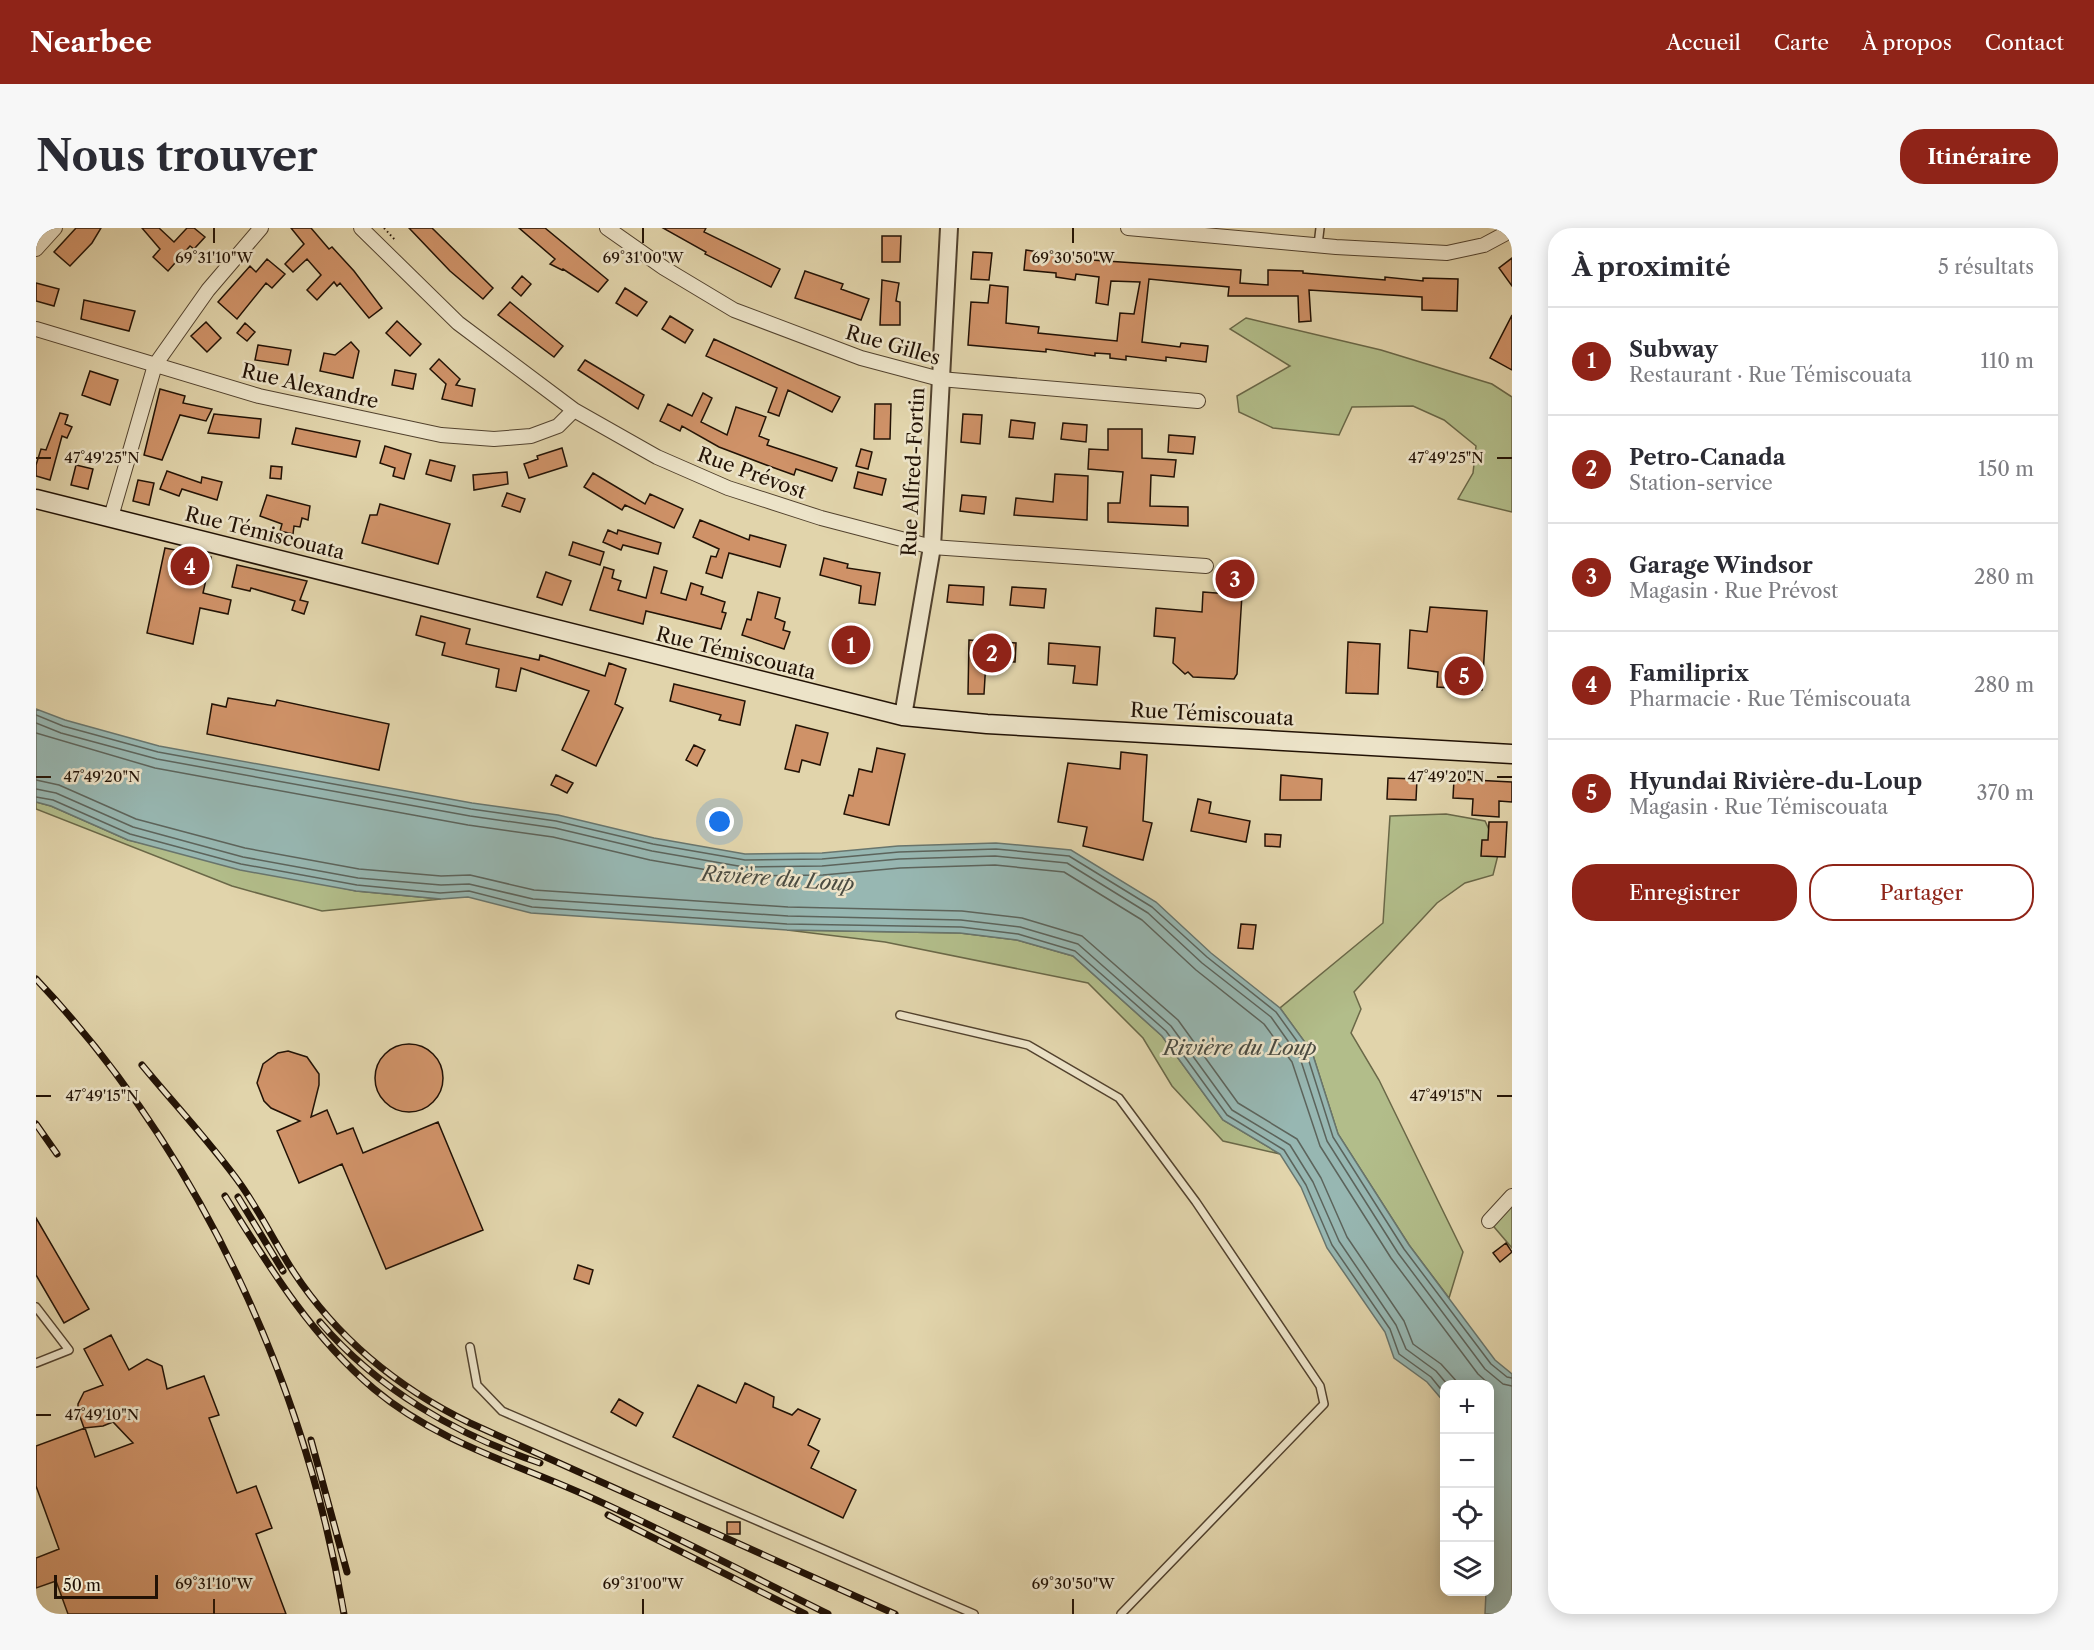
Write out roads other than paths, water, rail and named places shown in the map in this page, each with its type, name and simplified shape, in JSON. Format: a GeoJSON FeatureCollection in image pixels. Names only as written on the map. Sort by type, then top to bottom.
{"type":"FeatureCollection","features":[{"type":"Feature","properties":{"kind":"main road","name":"Rue Témiscouata"},"geometry":{"type":"LineString","coordinates":[[36,499],[903,716],[987,724],[1512,754]]}},
{"type":"Feature","properties":{"kind":"street"},"geometry":{"type":"LineString","coordinates":[[36,249],[55,228]]}},
{"type":"Feature","properties":{"kind":"street"},"geometry":{"type":"LineString","coordinates":[[111,517],[155,365],[208,290],[261,228]]}},
{"type":"Feature","properties":{"kind":"street","name":"Rue Prévost"},"geometry":{"type":"LineString","coordinates":[[361,228],[458,323],[574,410],[657,457],[728,488],[821,518],[932,547],[1206,566]]}},
{"type":"Feature","properties":{"kind":"street","name":"Rue Gilles"},"geometry":{"type":"LineString","coordinates":[[607,228],[664,268],[734,310],[861,358],[940,379],[1198,401]]}},
{"type":"Feature","properties":{"kind":"street","name":"Rue Alfred-Fortin"},"geometry":{"type":"LineString","coordinates":[[903,716],[932,547],[949,228]]}},
{"type":"Feature","properties":{"kind":"street"},"geometry":{"type":"LineString","coordinates":[[1128,228],[1251,234],[1318,246],[1447,253],[1484,245],[1512,230]]}},
{"type":"Feature","properties":{"kind":"street","name":"Rue Alexandre"},"geometry":{"type":"LineString","coordinates":[[36,329],[259,396],[441,435],[494,439],[531,436],[558,426],[574,410]]}},
{"type":"Feature","properties":{"kind":"street"},"geometry":{"type":"LineString","coordinates":[[1489,1221],[1512,1196]]}},
{"type":"Feature","properties":{"kind":"lane"},"geometry":{"type":"LineString","coordinates":[[1318,246],[1320,228]]}},
{"type":"Feature","properties":{"kind":"lane"},"geometry":{"type":"LineString","coordinates":[[900,1015],[1028,1045],[1119,1098],[1196,1202],[1320,1386],[1324,1404],[1121,1614]]}},
{"type":"Feature","properties":{"kind":"lane"},"geometry":{"type":"LineString","coordinates":[[36,1306],[69,1350],[36,1363]]}},
{"type":"Feature","properties":{"kind":"lane"},"geometry":{"type":"LineString","coordinates":[[470,1347],[477,1385],[502,1411],[974,1614]]}},
{"type":"Feature","properties":{"kind":"water","name":"Rivière du Loup"},"geometry":{"type":"Polygon","coordinates":[[[36,709],[65,720],[159,746],[472,803],[558,815],[654,838],[745,854],[822,853],[898,846],[996,843],[1071,850],[1156,902],[1211,953],[1280,1008],[1312,1052],[1338,1134],[1409,1245],[1495,1360],[1512,1374],[1512,1614],[1485,1614],[1486,1596],[1494,1596],[1494,1380],[1440,1380],[1440,1397],[1427,1382],[1394,1358],[1385,1332],[1327,1248],[1301,1187],[1280,1154],[1223,1120],[1162,1036],[1073,956],[1017,940],[960,933],[787,930],[531,913],[468,897],[441,899],[356,891],[240,870],[128,840],[51,806],[36,802],[36,709]]]}},
{"type":"Feature","properties":{"kind":"railway"},"geometry":{"type":"LineString","coordinates":[[36,979],[94,1046],[147,1118],[195,1194],[236,1274],[272,1356],[302,1441],[326,1527],[344,1614]]}},
{"type":"Feature","properties":{"kind":"railway"},"geometry":{"type":"LineString","coordinates":[[142,1065],[241,1185],[310,1295],[349,1339],[394,1377],[418,1394],[470,1423],[895,1614]]}},
{"type":"Feature","properties":{"kind":"railway"},"geometry":{"type":"LineString","coordinates":[[36,1124],[57,1154]]}},
{"type":"Feature","properties":{"kind":"railway"},"geometry":{"type":"LineString","coordinates":[[225,1196],[274,1273],[310,1322],[351,1368],[398,1407],[448,1437],[614,1508],[828,1614]]}},
{"type":"Feature","properties":{"kind":"railway"},"geometry":{"type":"LineString","coordinates":[[238,1197],[283,1271]]}},
{"type":"Feature","properties":{"kind":"railway"},"geometry":{"type":"LineString","coordinates":[[320,1322],[367,1368],[420,1407],[479,1439],[540,1463]]}},
{"type":"Feature","properties":{"kind":"railway"},"geometry":{"type":"LineString","coordinates":[[311,1440],[347,1572]]}},
{"type":"Feature","properties":{"kind":"railway"},"geometry":{"type":"LineString","coordinates":[[608,1515],[805,1614]]}},
{"type":"Feature","properties":{"kind":"place","name":"Familiprix"},"geometry":{"type":"Point","coordinates":[190,566]}},
{"type":"Feature","properties":{"kind":"place","name":"Garage Windsor"},"geometry":{"type":"Point","coordinates":[1235,579]}},
{"type":"Feature","properties":{"kind":"place","name":"Subway"},"geometry":{"type":"Point","coordinates":[851,645]}},
{"type":"Feature","properties":{"kind":"place","name":"Petro-Canada"},"geometry":{"type":"Point","coordinates":[992,653]}},
{"type":"Feature","properties":{"kind":"place","name":"Hyundai Rivière-du-Loup"},"geometry":{"type":"Point","coordinates":[1464,676]}}]}
